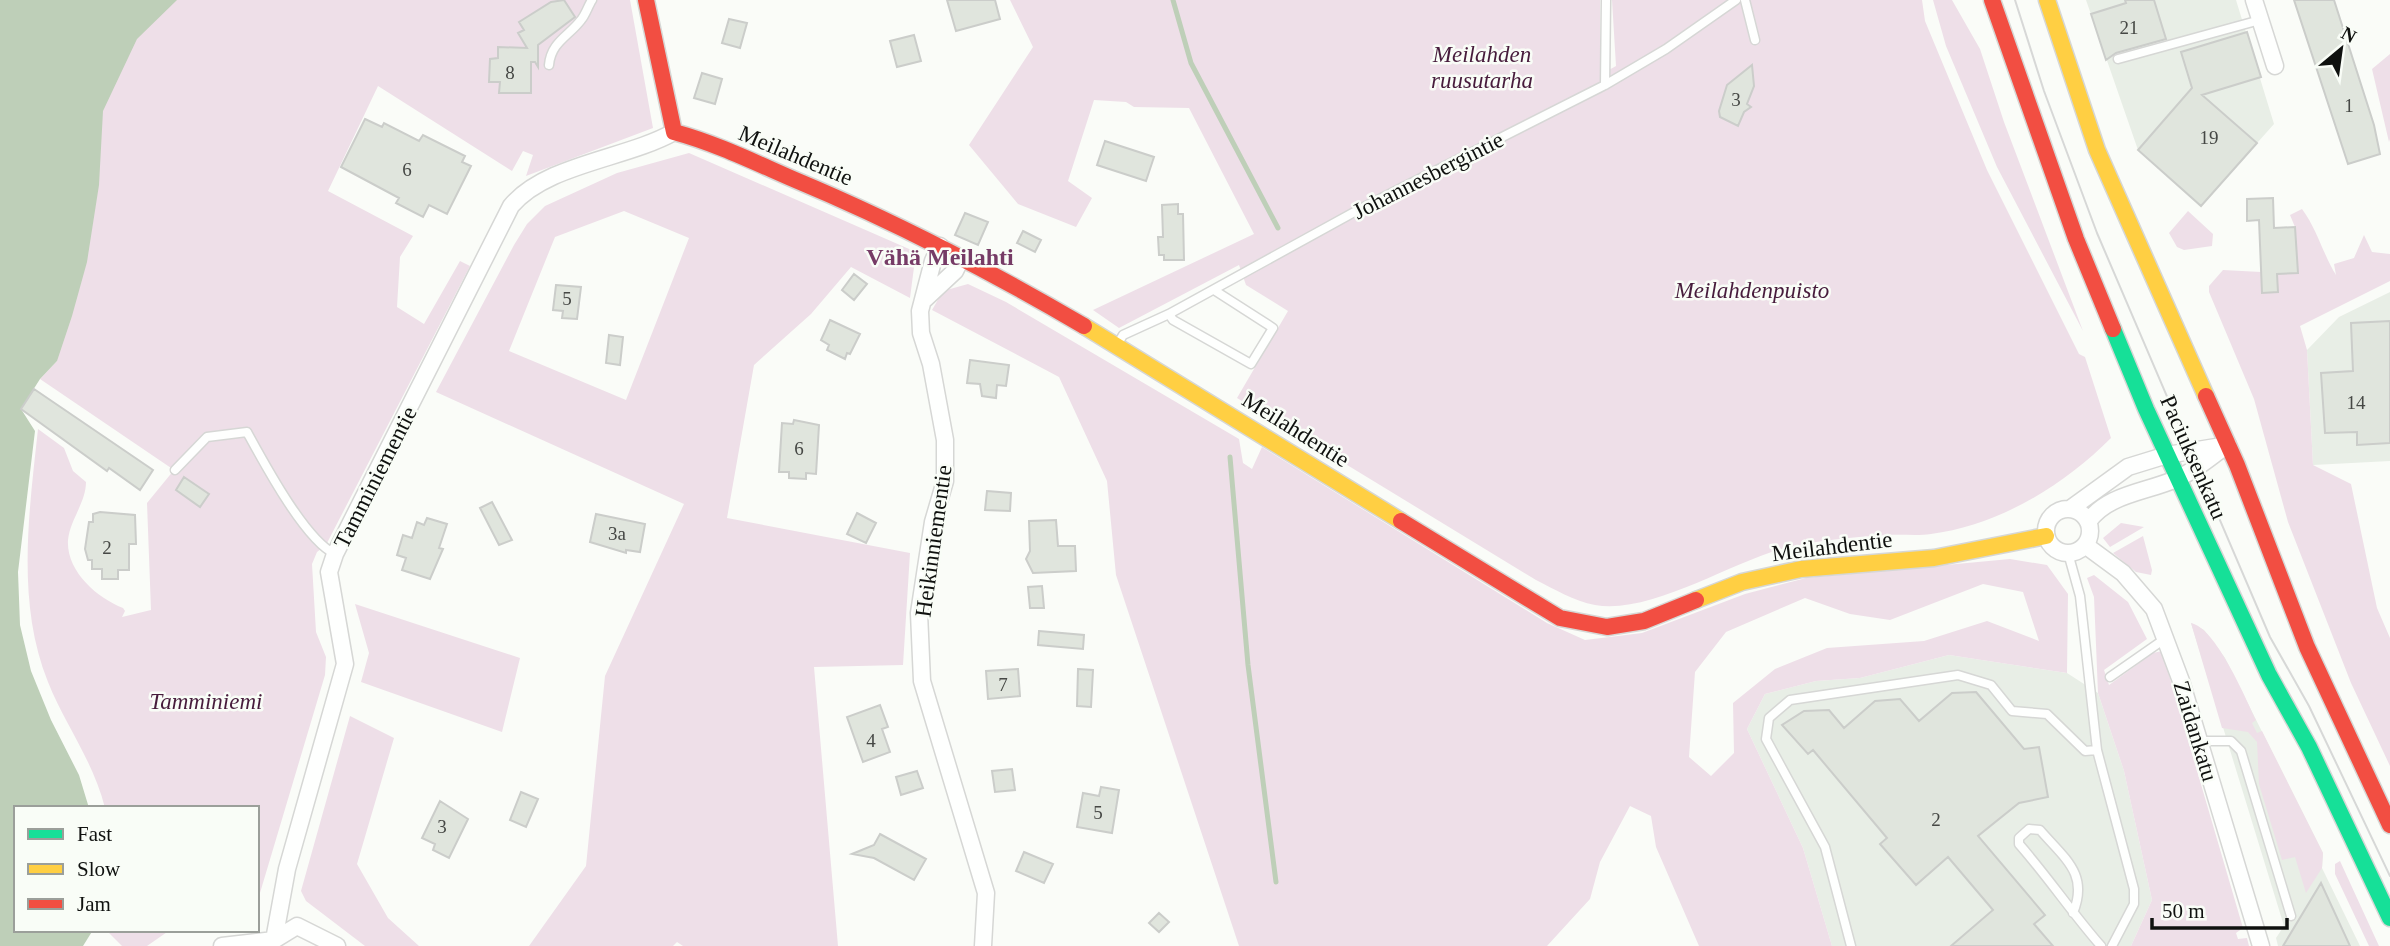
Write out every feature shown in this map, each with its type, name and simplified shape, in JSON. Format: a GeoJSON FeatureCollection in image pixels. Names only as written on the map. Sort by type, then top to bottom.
{"type":"FeatureCollection","features":[{"type":"Feature","properties":{"kind":"main road"},"geometry":{"type":"LineString","coordinates":[[646,0],[674,132]]}},
{"type":"Feature","properties":{"kind":"main road","name":"Paciuksenkatu"},"geometry":{"type":"LineString","coordinates":[[1992,0],[2076,239],[2167,455],[2269,675],[2309,747],[2390,918]]}},
{"type":"Feature","properties":{"kind":"main road","name":"Paciuksenkatu"},"geometry":{"type":"LineString","coordinates":[[2047,0],[2097,150],[2228,445],[2307,647],[2390,825]]}},
{"type":"Feature","properties":{"kind":"main road","name":"Meilahdentie"},"geometry":{"type":"LineString","coordinates":[[674,132],[700,139],[834,196],[962,257],[1117,344],[1560,618],[1607,627],[1644,621],[1742,582],[1801,569],[1934,558],[2046,536]]}},
{"type":"Feature","properties":{"kind":"street"},"geometry":{"type":"LineString","coordinates":[[2254,0],[2275,66]]}},
{"type":"Feature","properties":{"kind":"street","name":"Tamminiementie"},"geometry":{"type":"LineString","coordinates":[[277,943],[287,869],[345,664],[329,572],[335,554],[511,206],[523,191],[559,175],[657,141],[674,132]]}},
{"type":"Feature","properties":{"kind":"street","name":"Heikinniementie"},"geometry":{"type":"LineString","coordinates":[[940,246],[933,261],[920,311],[921,333],[931,364],[945,440],[945,481],[933,522],[919,613],[922,681],[986,893],[983,946]]}},
{"type":"Feature","properties":{"kind":"street"},"geometry":{"type":"LineString","coordinates":[[925,299],[954,271],[962,257]]}},
{"type":"Feature","properties":{"kind":"street"},"geometry":{"type":"LineString","coordinates":[[2070,509],[2078,511],[2088,522],[2090,535],[2085,545],[2068,553],[2054,548],[2046,536],[2051,516],[2070,509],[2128,467],[2167,455],[2228,445]]}},
{"type":"Feature","properties":{"kind":"street"},"geometry":{"type":"LineString","coordinates":[[2088,522],[2095,511],[2107,504],[2178,479],[2228,445]]}},
{"type":"Feature","properties":{"kind":"street","name":"Zaidankatu"},"geometry":{"type":"LineString","coordinates":[[2085,545],[2110,562],[2140,590],[2154,610],[2166,638],[2199,741],[2261,946]]}},
{"type":"Feature","properties":{"kind":"street"},"geometry":{"type":"LineString","coordinates":[[222,946],[277,943],[297,926],[337,946]]}},
{"type":"Feature","properties":{"kind":"lane"},"geometry":{"type":"LineString","coordinates":[[549,65],[550,54],[556,44],[581,20],[592,0]]}},
{"type":"Feature","properties":{"kind":"lane"},"geometry":{"type":"LineString","coordinates":[[1605,85],[1606,0]]}},
{"type":"Feature","properties":{"kind":"lane","name":"Johannesbergintie"},"geometry":{"type":"LineString","coordinates":[[1117,344],[1123,335],[1169,314],[1358,210],[1605,85],[1666,50],[1736,0]]}},
{"type":"Feature","properties":{"kind":"lane"},"geometry":{"type":"LineString","coordinates":[[1745,0],[1755,40]]}},
{"type":"Feature","properties":{"kind":"lane"},"geometry":{"type":"LineString","coordinates":[[2118,59],[2260,20]]}},
{"type":"Feature","properties":{"kind":"lane"},"geometry":{"type":"LineString","coordinates":[[1169,314],[1173,320],[1251,364],[1273,328],[1214,290]]}},
{"type":"Feature","properties":{"kind":"lane"},"geometry":{"type":"LineString","coordinates":[[174,470],[207,437],[247,432],[282,492],[315,537],[327,550],[335,554]]}},
{"type":"Feature","properties":{"kind":"lane"},"geometry":{"type":"LineString","coordinates":[[2068,553],[2080,596],[2097,750],[2134,889],[2134,904],[2112,946]]}},
{"type":"Feature","properties":{"kind":"lane"},"geometry":{"type":"LineString","coordinates":[[2110,677],[2166,638]]}},
{"type":"Feature","properties":{"kind":"lane"},"geometry":{"type":"LineString","coordinates":[[1851,946],[1825,846],[1766,739],[1769,718],[1778,707],[1790,700],[1958,675],[1990,685],[2012,712],[2047,714],[2085,751],[2097,750]]}},
{"type":"Feature","properties":{"kind":"lane"},"geometry":{"type":"LineString","coordinates":[[2199,741],[2231,741],[2241,751],[2291,916]]}},
{"type":"Feature","properties":{"kind":"lane"},"geometry":{"type":"LineString","coordinates":[[2073,914],[2081,894],[2074,868],[2040,830],[2029,829],[2019,838],[2020,844],[2059,891],[2073,914],[2101,946]]}},
{"type":"Feature","properties":{"kind":"shaded area"},"geometry":{"type":"Polygon","coordinates":[[[0,0],[177,0],[137,39],[103,111],[99,185],[87,262],[57,361],[40,379],[21,409],[35,431],[18,572],[20,625],[31,671],[51,720],[79,775],[88,806],[14,806],[14,932],[92,932],[83,946],[0,946],[0,0]]]}},
{"type":"Feature","properties":{"kind":"shaded area"},"geometry":{"type":"Polygon","coordinates":[[[2086,0],[2236,0],[2274,124],[2201,206],[2138,150],[2086,0]]]}},
{"type":"Feature","properties":{"kind":"shaded area"},"geometry":{"type":"Polygon","coordinates":[[[2390,292],[2390,461],[2313,465],[2307,350],[2339,317],[2390,292]]]}},
{"type":"Feature","properties":{"kind":"shaded area"},"geometry":{"type":"Polygon","coordinates":[[[2191,623],[2204,630],[2225,658],[2323,853],[2322,868],[2360,946],[2278,946],[2276,938],[2284,926],[2191,623]]]}},
{"type":"Feature","properties":{"kind":"shaded area"},"geometry":{"type":"Polygon","coordinates":[[[1949,655],[2067,673],[2098,693],[2124,771],[2152,900],[2131,946],[1832,946],[1803,848],[1747,729],[1765,694],[1816,681],[1860,678],[1949,655]]]}},
{"type":"Feature","properties":{"kind":"green space","name":"Tamminiemi"},"geometry":{"type":"Polygon","coordinates":[[[142,0],[630,0],[653,128],[526,176],[533,155],[523,151],[512,171],[378,86],[328,191],[413,236],[400,257],[397,307],[424,324],[460,261],[470,266],[326,545],[317,552],[312,564],[316,632],[326,657],[325,675],[259,896],[259,806],[104,806],[86,758],[48,682],[38,652],[28,589],[28,557],[38,429],[64,448],[73,471],[86,482],[68,540],[72,562],[85,582],[103,598],[123,608],[125,611],[122,617],[151,610],[147,503],[174,470],[40,379],[57,361],[65,198],[142,0]]]}},
{"type":"Feature","properties":{"kind":"green space","name":"Meilahdenpuisto"},"geometry":{"type":"Polygon","coordinates":[[[1010,0],[1600,0],[1600,75],[1616,66],[1612,0],[1922,0],[1925,21],[1987,170],[2079,354],[2085,357],[2111,438],[2051,487],[2028,501],[1981,522],[1931,534],[1849,538],[1782,549],[1689,586],[1640,602],[1616,606],[1595,605],[1572,598],[1536,580],[1237,398],[1288,311],[1246,285],[1239,265],[1119,328],[1093,310],[1254,234],[1189,108],[1134,107],[1126,102],[1094,100],[1068,181],[1092,198],[1076,227],[1018,204],[969,145],[1033,47],[1010,0]]]}},
{"type":"Feature","properties":{"kind":"green space"},"geometry":{"type":"Polygon","coordinates":[[[1933,0],[1952,0],[1980,49],[2004,122],[2083,331],[1997,167],[1946,46],[1933,0]]]}},
{"type":"Feature","properties":{"kind":"green space"},"geometry":{"type":"Polygon","coordinates":[[[2390,54],[2390,139],[2389,142],[2372,69],[2390,54]]]}},
{"type":"Feature","properties":{"kind":"green space"},"geometry":{"type":"Polygon","coordinates":[[[689,153],[916,252],[910,298],[851,267],[811,314],[754,365],[727,518],[910,553],[903,665],[814,667],[838,946],[683,946],[677,942],[673,946],[529,946],[586,866],[605,676],[684,504],[436,392],[527,224],[545,206],[617,173],[689,153]],[[624,211],[555,237],[509,351],[626,400],[689,238],[624,211]]]}},
{"type":"Feature","properties":{"kind":"green space"},"geometry":{"type":"Polygon","coordinates":[[[2302,209],[2336,275],[2334,264],[2354,258],[2364,235],[2372,252],[2390,254],[2390,281],[2300,326],[2307,350],[2313,465],[2351,484],[2377,608],[2390,638],[2390,766],[2351,683],[2288,522],[2254,399],[2209,292],[2209,286],[2223,270],[2261,272],[2262,293],[2278,292],[2277,274],[2298,273],[2295,227],[2290,215],[2302,209]]]}},
{"type":"Feature","properties":{"kind":"green space"},"geometry":{"type":"Polygon","coordinates":[[[2188,211],[2213,234],[2212,246],[2184,250],[2177,247],[2169,233],[2188,211]]]}},
{"type":"Feature","properties":{"kind":"green space"},"geometry":{"type":"Polygon","coordinates":[[[968,284],[1006,302],[1239,439],[1243,463],[1252,469],[1262,447],[1547,623],[1585,640],[1642,633],[1745,594],[1806,578],[2010,559],[2047,565],[2068,594],[2067,673],[1949,655],[1860,678],[1816,681],[1765,694],[1747,729],[1803,848],[1832,946],[1699,946],[1656,847],[1651,816],[1630,806],[1600,862],[1590,899],[1547,946],[1239,946],[1116,575],[1107,481],[1059,377],[932,310],[943,291],[968,284]],[[1983,584],[1890,620],[1850,614],[1805,598],[1726,632],[1695,672],[1689,757],[1711,776],[1734,753],[1733,703],[1775,669],[1827,648],[1924,641],[1987,621],[2039,641],[2023,592],[1983,584]]]}},
{"type":"Feature","properties":{"kind":"green space"},"geometry":{"type":"Polygon","coordinates":[[[2121,523],[2144,527],[2110,547],[2103,538],[2121,523]]]}},
{"type":"Feature","properties":{"kind":"green space"},"geometry":{"type":"Polygon","coordinates":[[[2143,536],[2151,575],[2136,572],[2113,553],[2143,536]]]}},
{"type":"Feature","properties":{"kind":"green space"},"geometry":{"type":"Polygon","coordinates":[[[2094,575],[2128,602],[2147,639],[2104,670],[2109,685],[2153,653],[2162,651],[2243,928],[2236,933],[2238,939],[2247,938],[2249,946],[2131,946],[2152,900],[2124,771],[2098,693],[2094,597],[2087,578],[2094,575]]]}},
{"type":"Feature","properties":{"kind":"green space"},"geometry":{"type":"Polygon","coordinates":[[[355,604],[520,658],[502,732],[361,682],[369,653],[355,604]]]}},
{"type":"Feature","properties":{"kind":"green space"},"geometry":{"type":"Polygon","coordinates":[[[2191,623],[2210,637],[2229,665],[2256,720],[2252,723],[2257,733],[2262,731],[2323,853],[2322,868],[2306,893],[2295,857],[2282,860],[2259,784],[2257,742],[2248,732],[2222,728],[2191,623]]]}},
{"type":"Feature","properties":{"kind":"green space"},"geometry":{"type":"Polygon","coordinates":[[[350,716],[394,738],[357,864],[388,918],[419,946],[365,946],[306,901],[301,891],[350,716]]]}},
{"type":"Feature","properties":{"kind":"green space"},"geometry":{"type":"Polygon","coordinates":[[[2340,861],[2379,946],[2369,946],[2335,874],[2335,864],[2340,861]]]}},
{"type":"Feature","properties":{"kind":"green space"},"geometry":{"type":"Polygon","coordinates":[[[108,932],[167,932],[147,946],[122,946],[108,932]]]}},
{"type":"Feature","properties":{"kind":"building"},"geometry":{"type":"Polygon","coordinates":[[[564,0],[575,17],[538,45],[538,67],[535,62],[531,62],[531,93],[499,93],[500,82],[489,82],[490,59],[498,58],[498,47],[527,48],[518,33],[524,30],[519,22],[551,2],[564,0]]]}},
{"type":"Feature","properties":{"kind":"building"},"geometry":{"type":"Polygon","coordinates":[[[947,0],[995,0],[1000,19],[956,31],[947,0]]]}},
{"type":"Feature","properties":{"kind":"building"},"geometry":{"type":"Polygon","coordinates":[[[2125,0],[2154,0],[2166,39],[2116,53],[2106,60],[2091,14],[2126,3],[2125,0]]]}},
{"type":"Feature","properties":{"kind":"building"},"geometry":{"type":"Polygon","coordinates":[[[2294,0],[2334,0],[2374,125],[2380,154],[2348,164],[2294,0]]]}},
{"type":"Feature","properties":{"kind":"building"},"geometry":{"type":"Polygon","coordinates":[[[729,19],[747,23],[740,48],[722,43],[729,19]]]}},
{"type":"Feature","properties":{"kind":"building"},"geometry":{"type":"Polygon","coordinates":[[[2247,32],[2261,77],[2202,95],[2257,143],[2201,206],[2138,150],[2192,88],[2181,52],[2247,32]]]}},
{"type":"Feature","properties":{"kind":"building"},"geometry":{"type":"Polygon","coordinates":[[[914,35],[921,61],[897,67],[890,41],[914,35]]]}},
{"type":"Feature","properties":{"kind":"building"},"geometry":{"type":"Polygon","coordinates":[[[1752,65],[1754,86],[1747,104],[1751,107],[1744,112],[1738,126],[1720,117],[1719,111],[1727,85],[1752,65]]]}},
{"type":"Feature","properties":{"kind":"building"},"geometry":{"type":"Polygon","coordinates":[[[702,73],[722,79],[715,104],[694,98],[702,73]]]}},
{"type":"Feature","properties":{"kind":"building"},"geometry":{"type":"Polygon","coordinates":[[[365,119],[382,127],[384,123],[419,141],[423,135],[465,156],[462,162],[471,166],[447,214],[429,205],[423,217],[396,203],[399,198],[341,167],[365,119]]]}},
{"type":"Feature","properties":{"kind":"building"},"geometry":{"type":"Polygon","coordinates":[[[1105,141],[1154,157],[1146,181],[1097,165],[1105,141]]]}},
{"type":"Feature","properties":{"kind":"building"},"geometry":{"type":"Polygon","coordinates":[[[2273,198],[2274,228],[2295,227],[2298,273],[2277,274],[2278,292],[2262,293],[2259,220],[2247,221],[2247,199],[2273,198]]]}},
{"type":"Feature","properties":{"kind":"building"},"geometry":{"type":"Polygon","coordinates":[[[1178,204],[1178,214],[1183,214],[1184,260],[1164,260],[1164,255],[1159,255],[1158,237],[1163,237],[1162,205],[1178,204]]]}},
{"type":"Feature","properties":{"kind":"building"},"geometry":{"type":"Polygon","coordinates":[[[965,213],[988,222],[978,245],[955,235],[965,213]]]}},
{"type":"Feature","properties":{"kind":"building"},"geometry":{"type":"Polygon","coordinates":[[[1023,231],[1041,240],[1035,252],[1017,243],[1023,231]]]}},
{"type":"Feature","properties":{"kind":"building"},"geometry":{"type":"Polygon","coordinates":[[[854,274],[867,284],[854,300],[842,290],[854,274]]]}},
{"type":"Feature","properties":{"kind":"building"},"geometry":{"type":"Polygon","coordinates":[[[556,285],[581,287],[577,319],[562,318],[563,311],[553,310],[556,285]]]}},
{"type":"Feature","properties":{"kind":"building"},"geometry":{"type":"Polygon","coordinates":[[[830,320],[860,334],[845,359],[827,350],[829,345],[821,340],[830,320]]]}},
{"type":"Feature","properties":{"kind":"building"},"geometry":{"type":"Polygon","coordinates":[[[2390,321],[2390,443],[2357,445],[2357,432],[2325,433],[2321,373],[2353,371],[2351,323],[2390,321]]]}},
{"type":"Feature","properties":{"kind":"building"},"geometry":{"type":"Polygon","coordinates":[[[609,335],[623,337],[620,365],[606,363],[609,335]]]}},
{"type":"Feature","properties":{"kind":"building"},"geometry":{"type":"Polygon","coordinates":[[[970,360],[1009,365],[1006,386],[997,385],[996,398],[982,396],[980,384],[967,383],[970,360]]]}},
{"type":"Feature","properties":{"kind":"building"},"geometry":{"type":"Polygon","coordinates":[[[34,389],[153,470],[140,490],[109,468],[107,471],[21,409],[34,389]]]}},
{"type":"Feature","properties":{"kind":"building"},"geometry":{"type":"Polygon","coordinates":[[[794,420],[819,425],[816,474],[806,473],[806,479],[789,478],[789,472],[779,472],[782,423],[793,424],[794,420]]]}},
{"type":"Feature","properties":{"kind":"building"},"geometry":{"type":"Polygon","coordinates":[[[184,477],[209,494],[200,507],[176,490],[184,477]]]}},
{"type":"Feature","properties":{"kind":"building"},"geometry":{"type":"Polygon","coordinates":[[[987,491],[1011,493],[1010,511],[985,510],[987,491]]]}},
{"type":"Feature","properties":{"kind":"building"},"geometry":{"type":"Polygon","coordinates":[[[492,502],[512,540],[499,545],[480,508],[492,502]]]}},
{"type":"Feature","properties":{"kind":"building"},"geometry":{"type":"Polygon","coordinates":[[[100,512],[135,515],[136,544],[129,544],[129,570],[118,570],[118,579],[102,579],[102,569],[92,569],[92,560],[88,560],[85,549],[89,522],[93,522],[93,514],[100,512]]]}},
{"type":"Feature","properties":{"kind":"building"},"geometry":{"type":"Polygon","coordinates":[[[857,513],[876,523],[866,543],[847,534],[857,513]]]}},
{"type":"Feature","properties":{"kind":"building"},"geometry":{"type":"Polygon","coordinates":[[[596,514],[645,524],[640,552],[626,550],[626,553],[590,542],[596,514]]]}},
{"type":"Feature","properties":{"kind":"building"},"geometry":{"type":"Polygon","coordinates":[[[427,518],[447,524],[439,548],[443,549],[430,579],[402,570],[406,558],[397,555],[403,535],[412,538],[417,522],[424,525],[427,518]]]}},
{"type":"Feature","properties":{"kind":"building"},"geometry":{"type":"Polygon","coordinates":[[[1056,520],[1058,546],[1075,546],[1076,571],[1033,573],[1026,559],[1030,551],[1029,521],[1056,520]]]}},
{"type":"Feature","properties":{"kind":"building"},"geometry":{"type":"Polygon","coordinates":[[[1042,586],[1044,608],[1030,608],[1028,587],[1042,586]]]}},
{"type":"Feature","properties":{"kind":"building"},"geometry":{"type":"Polygon","coordinates":[[[1039,631],[1084,635],[1083,649],[1038,645],[1039,631]]]}},
{"type":"Feature","properties":{"kind":"building"},"geometry":{"type":"Polygon","coordinates":[[[1018,669],[1020,696],[988,699],[986,671],[1018,669]]]}},
{"type":"Feature","properties":{"kind":"building"},"geometry":{"type":"Polygon","coordinates":[[[1078,669],[1093,670],[1091,707],[1077,706],[1078,669]]]}},
{"type":"Feature","properties":{"kind":"building"},"geometry":{"type":"Polygon","coordinates":[[[1976,692],[2024,749],[2039,747],[2048,797],[2019,803],[1978,836],[2045,915],[2034,924],[2053,946],[1951,946],[1993,910],[1948,857],[1916,885],[1880,844],[1887,838],[1813,750],[1808,754],[1782,725],[1804,711],[1829,710],[1844,728],[1875,701],[1900,699],[1919,721],[1952,693],[1976,692]]]}},
{"type":"Feature","properties":{"kind":"building"},"geometry":{"type":"Polygon","coordinates":[[[880,705],[888,727],[882,729],[890,752],[863,762],[847,717],[880,705]]]}},
{"type":"Feature","properties":{"kind":"building"},"geometry":{"type":"Polygon","coordinates":[[[1012,769],[1015,790],[995,792],[992,771],[1012,769]]]}},
{"type":"Feature","properties":{"kind":"building"},"geometry":{"type":"Polygon","coordinates":[[[917,771],[923,788],[901,795],[896,777],[917,771]]]}},
{"type":"Feature","properties":{"kind":"building"},"geometry":{"type":"Polygon","coordinates":[[[1101,787],[1119,790],[1112,833],[1077,827],[1083,793],[1099,796],[1101,787]]]}},
{"type":"Feature","properties":{"kind":"building"},"geometry":{"type":"Polygon","coordinates":[[[521,792],[538,799],[526,827],[510,820],[521,792]]]}},
{"type":"Feature","properties":{"kind":"building"},"geometry":{"type":"Polygon","coordinates":[[[440,801],[468,819],[449,858],[433,850],[435,844],[422,838],[440,801]]]}},
{"type":"Feature","properties":{"kind":"building"},"geometry":{"type":"Polygon","coordinates":[[[880,834],[926,859],[914,880],[874,858],[852,854],[874,845],[880,834]]]}},
{"type":"Feature","properties":{"kind":"building"},"geometry":{"type":"Polygon","coordinates":[[[1024,852],[1053,864],[1044,883],[1016,871],[1024,852]]]}},
{"type":"Feature","properties":{"kind":"building"},"geometry":{"type":"Polygon","coordinates":[[[2321,883],[2350,946],[2283,946],[2321,883]]]}},
{"type":"Feature","properties":{"kind":"building"},"geometry":{"type":"Polygon","coordinates":[[[1159,913],[1169,922],[1159,932],[1149,923],[1159,913]]]}},
{"type":"Feature","properties":{"kind":"waterway"},"geometry":{"type":"LineString","coordinates":[[1173,0],[1191,63],[1278,228]]}},
{"type":"Feature","properties":{"kind":"waterway"},"geometry":{"type":"LineString","coordinates":[[1230,457],[1248,665],[1276,882]]}},
{"type":"Feature","properties":{"kind":"tram line"},"geometry":{"type":"LineString","coordinates":[[2015,0],[2044,91],[2097,233],[2270,637],[2309,706],[2390,876]]}},
{"type":"Feature","properties":{"kind":"traffic: fast"},"geometry":{"type":"LineString","coordinates":[[2113,329],[2146,409],[2269,675],[2309,747],[2390,918]]}},
{"type":"Feature","properties":{"kind":"traffic: slow"},"geometry":{"type":"LineString","coordinates":[[2047,0],[2097,150],[2206,396]]}},
{"type":"Feature","properties":{"kind":"traffic: slow"},"geometry":{"type":"LineString","coordinates":[[1084,326],[1401,521]]}},
{"type":"Feature","properties":{"kind":"traffic: slow"},"geometry":{"type":"LineString","coordinates":[[1696,600],[1742,582],[1801,569],[1934,558],[2046,536]]}},
{"type":"Feature","properties":{"kind":"traffic: jam"},"geometry":{"type":"LineString","coordinates":[[646,0],[674,132],[734,153],[905,229],[1084,326]]}},
{"type":"Feature","properties":{"kind":"traffic: jam"},"geometry":{"type":"LineString","coordinates":[[1992,0],[2076,239],[2113,329]]}},
{"type":"Feature","properties":{"kind":"traffic: jam"},"geometry":{"type":"LineString","coordinates":[[2206,396],[2237,465],[2307,647],[2390,825]]}},
{"type":"Feature","properties":{"kind":"traffic: jam"},"geometry":{"type":"LineString","coordinates":[[1401,521],[1560,618],[1607,627],[1644,621],[1696,600]]}},
{"type":"Feature","properties":{"kind":"district","name":"Vähä Meilahti"},"geometry":{"type":"Point","coordinates":[940,257]}},
{"type":"Feature","properties":{"kind":"park label","name":"Meilahden ruusutarha"},"geometry":{"type":"Point","coordinates":[1482,67]}}]}
